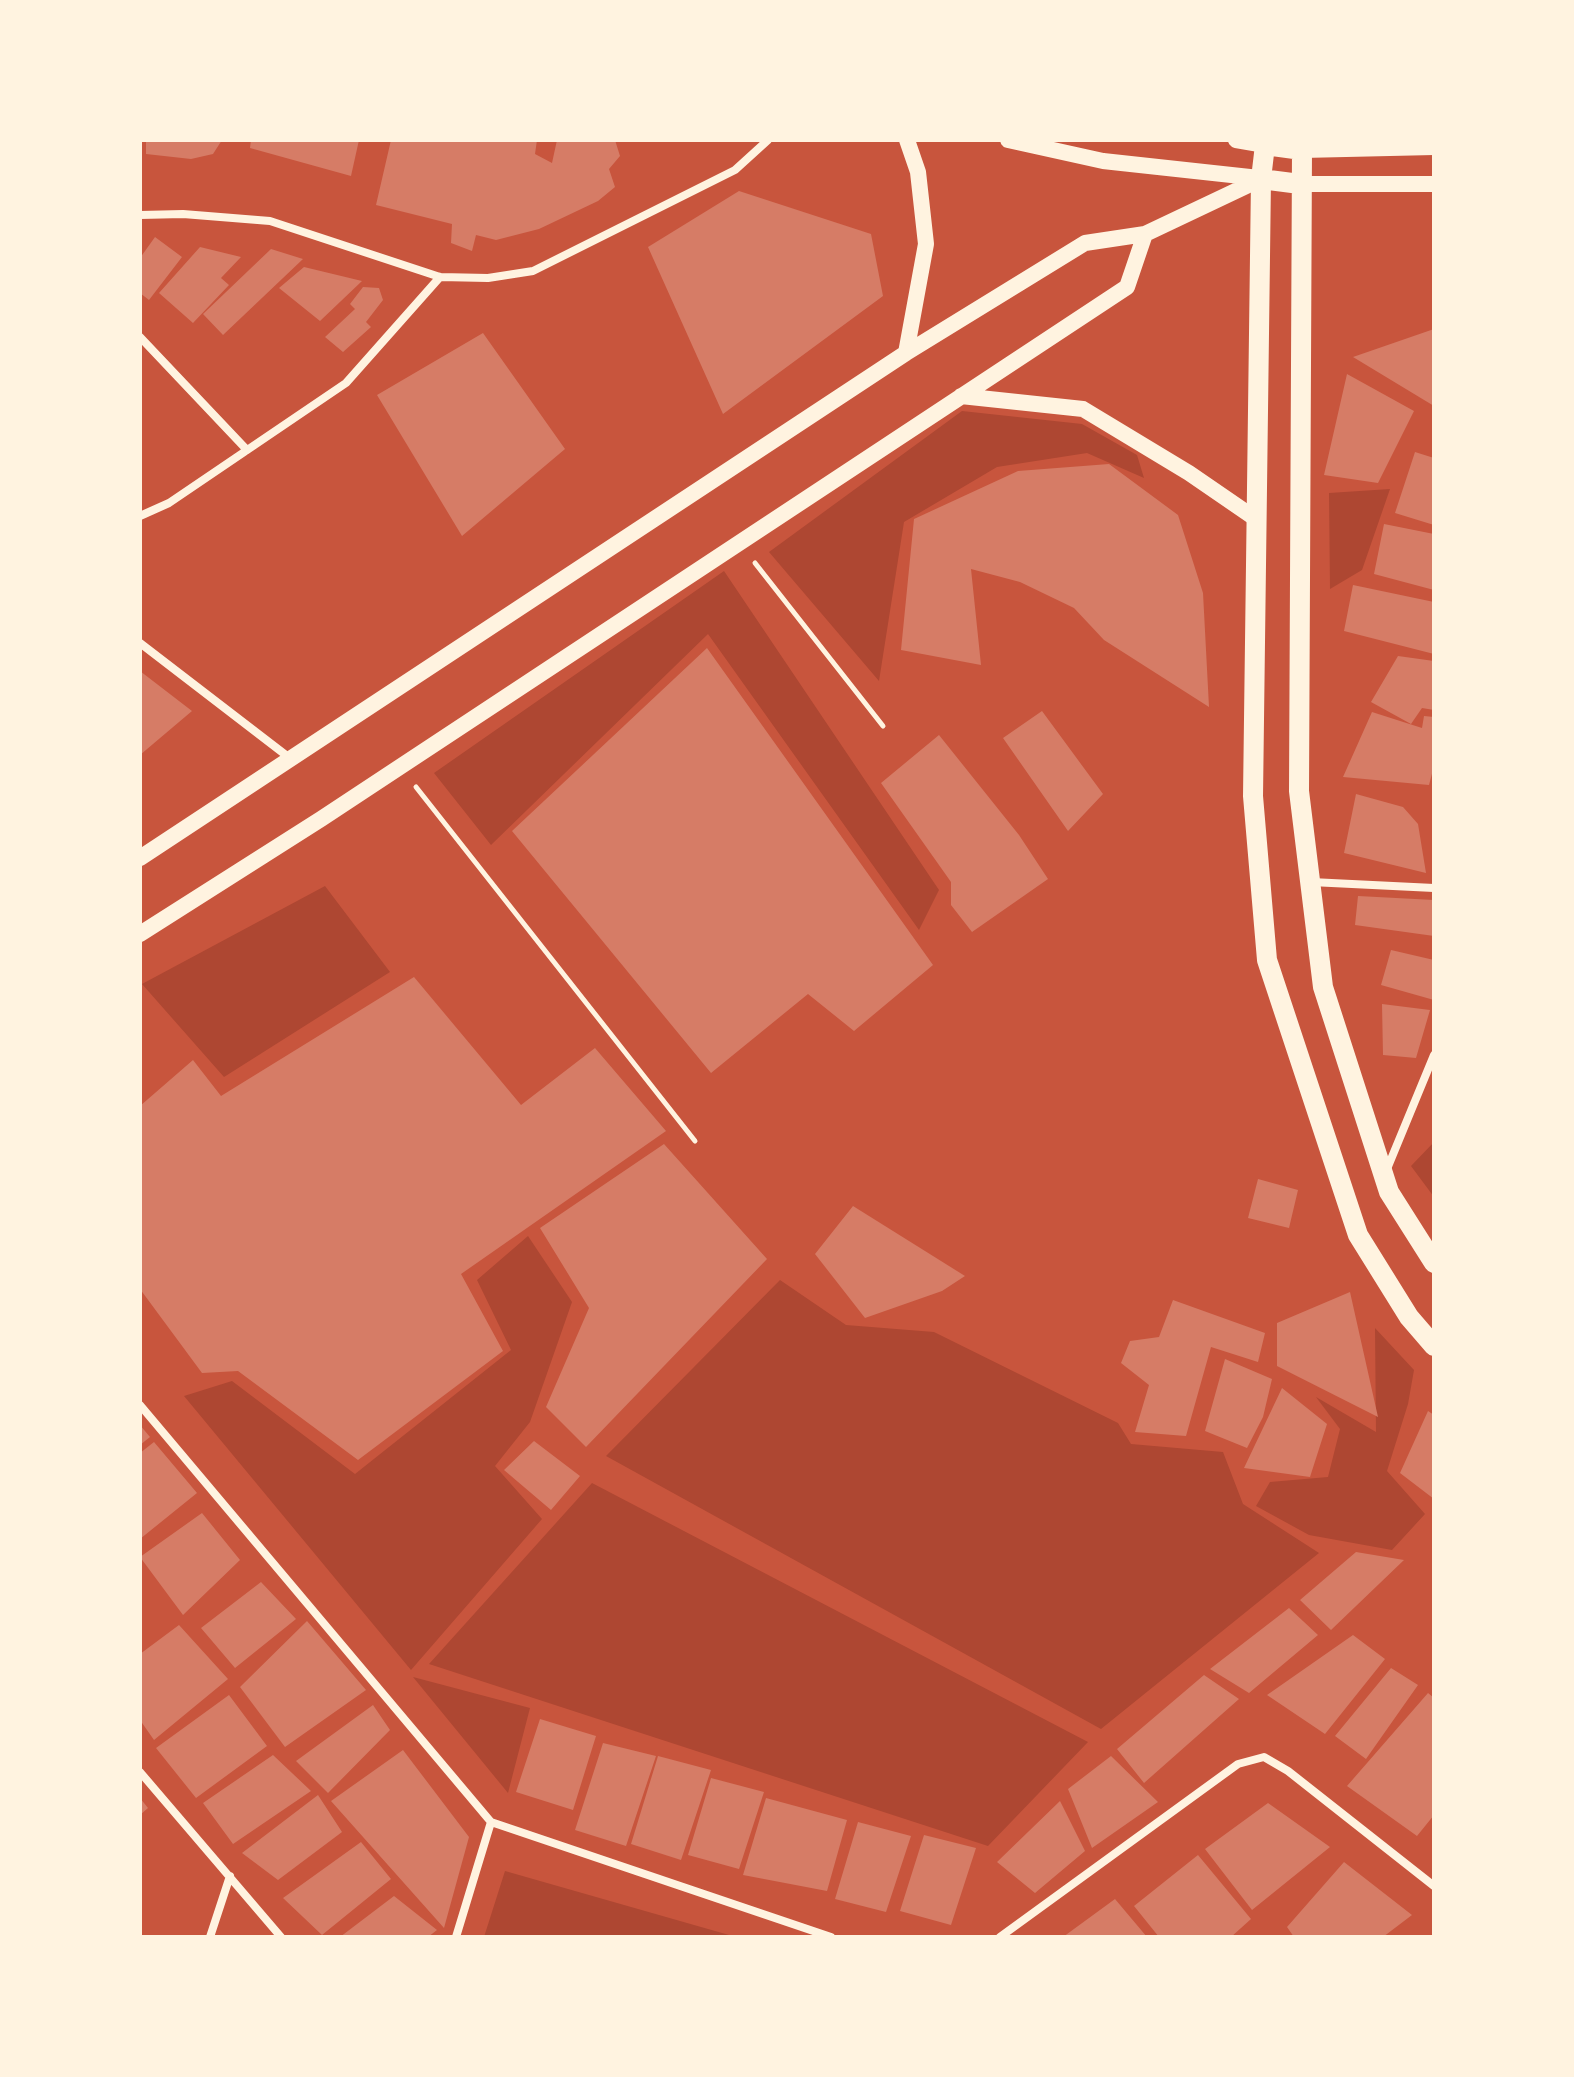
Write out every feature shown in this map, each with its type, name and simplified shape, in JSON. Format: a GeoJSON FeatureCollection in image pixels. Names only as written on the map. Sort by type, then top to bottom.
{"type":"FeatureCollection","features":[{"type":"Feature","properties":{"kind":"main road"},"geometry":{"type":"LineString","coordinates":[[906,353],[926,244],[918,172],[907,140]]}},
{"type":"Feature","properties":{"kind":"main road"},"geometry":{"type":"LineString","coordinates":[[1008,140],[1103,161],[1300,184],[1434,184]]}},
{"type":"Feature","properties":{"kind":"main road"},"geometry":{"type":"LineString","coordinates":[[1236,140],[1303,145],[1434,147]]}},
{"type":"Feature","properties":{"kind":"main road"},"geometry":{"type":"LineString","coordinates":[[1265,142],[1261,179],[1253,796],[1267,960],[1358,1235],[1409,1317],[1434,1346]]}},
{"type":"Feature","properties":{"kind":"main road"},"geometry":{"type":"LineString","coordinates":[[1303,145],[1300,184],[1299,791],[1323,987],[1389,1192],[1434,1263]]}},
{"type":"Feature","properties":{"kind":"main road"},"geometry":{"type":"LineString","coordinates":[[140,858],[906,353],[1085,243],[1145,234],[1261,179]]}},
{"type":"Feature","properties":{"kind":"main road"},"geometry":{"type":"LineString","coordinates":[[140,934],[400,767],[1127,287],[1145,234]]}},
{"type":"Feature","properties":{"kind":"main road"},"geometry":{"type":"LineString","coordinates":[[961,396],[1083,409],[1189,473],[1256,519]]}},
{"type":"Feature","properties":{"kind":"street"},"geometry":{"type":"LineString","coordinates":[[140,215],[183,214],[270,221],[440,277],[488,278],[533,271],[735,170],[768,140]]}},
{"type":"Feature","properties":{"kind":"street"},"geometry":{"type":"LineString","coordinates":[[140,516],[169,503],[346,383],[440,277]]}},
{"type":"Feature","properties":{"kind":"street"},"geometry":{"type":"LineString","coordinates":[[140,337],[247,450]]}},
{"type":"Feature","properties":{"kind":"street"},"geometry":{"type":"LineString","coordinates":[[140,643],[291,760]]}},
{"type":"Feature","properties":{"kind":"street"},"geometry":{"type":"LineString","coordinates":[[1310,881],[1434,888]]}},
{"type":"Feature","properties":{"kind":"street"},"geometry":{"type":"LineString","coordinates":[[1384,1176],[1434,1055]]}},
{"type":"Feature","properties":{"kind":"street"},"geometry":{"type":"LineString","coordinates":[[140,1405],[491,1822],[831,1937]]}},
{"type":"Feature","properties":{"kind":"street"},"geometry":{"type":"LineString","coordinates":[[1000,1937],[1238,1764],[1264,1757],[1288,1771],[1434,1886]]}},
{"type":"Feature","properties":{"kind":"street"},"geometry":{"type":"LineString","coordinates":[[140,1772],[281,1937]]}},
{"type":"Feature","properties":{"kind":"street"},"geometry":{"type":"LineString","coordinates":[[456,1937],[491,1822]]}},
{"type":"Feature","properties":{"kind":"street"},"geometry":{"type":"LineString","coordinates":[[210,1937],[230,1876]]}},
{"type":"Feature","properties":{"kind":"path"},"geometry":{"type":"LineString","coordinates":[[739,543],[883,726]]}},
{"type":"Feature","properties":{"kind":"path"},"geometry":{"type":"LineString","coordinates":[[400,767],[695,1141]]}},
{"type":"Feature","properties":{"kind":"shaded area"},"geometry":{"type":"Polygon","coordinates":[[[962,411],[1082,424],[1137,455],[1144,478],[1087,453],[997,467],[904,522],[879,681],[769,552],[962,411]]]}},
{"type":"Feature","properties":{"kind":"shaded area"},"geometry":{"type":"Polygon","coordinates":[[[1390,489],[1362,570],[1330,589],[1329,493],[1390,489]]]}},
{"type":"Feature","properties":{"kind":"shaded area"},"geometry":{"type":"Polygon","coordinates":[[[724,571],[939,890],[919,930],[708,634],[491,845],[434,773],[724,571]]]}},
{"type":"Feature","properties":{"kind":"shaded area"},"geometry":{"type":"Polygon","coordinates":[[[325,886],[390,972],[224,1077],[142,984],[325,886]]]}},
{"type":"Feature","properties":{"kind":"shaded area"},"geometry":{"type":"Polygon","coordinates":[[[1434,1142],[1434,1197],[1411,1166],[1434,1142]]]}},
{"type":"Feature","properties":{"kind":"shaded area"},"geometry":{"type":"Polygon","coordinates":[[[528,1236],[572,1302],[530,1422],[495,1466],[542,1519],[411,1670],[184,1396],[232,1381],[355,1474],[511,1350],[477,1280],[528,1236]]]}},
{"type":"Feature","properties":{"kind":"shaded area"},"geometry":{"type":"Polygon","coordinates":[[[780,1280],[846,1325],[934,1332],[1118,1423],[1131,1444],[1223,1452],[1243,1504],[1319,1553],[1101,1729],[606,1456],[780,1280]]]}},
{"type":"Feature","properties":{"kind":"shaded area"},"geometry":{"type":"Polygon","coordinates":[[[1375,1328],[1414,1370],[1408,1404],[1387,1471],[1425,1514],[1392,1550],[1309,1535],[1256,1506],[1270,1482],[1328,1477],[1340,1429],[1316,1397],[1376,1432],[1375,1328]]]}},
{"type":"Feature","properties":{"kind":"shaded area"},"geometry":{"type":"Polygon","coordinates":[[[592,1483],[1088,1742],[988,1846],[429,1664],[592,1483]]]}},
{"type":"Feature","properties":{"kind":"shaded area"},"geometry":{"type":"Polygon","coordinates":[[[413,1677],[530,1708],[508,1793],[413,1677]]]}},
{"type":"Feature","properties":{"kind":"shaded area"},"geometry":{"type":"Polygon","coordinates":[[[505,1871],[736,1937],[484,1937],[505,1871]]]}},
{"type":"Feature","properties":{"kind":"building"},"geometry":{"type":"Polygon","coordinates":[[[146,140],[222,140],[213,154],[191,159],[146,154],[146,140]]]}},
{"type":"Feature","properties":{"kind":"building"},"geometry":{"type":"Polygon","coordinates":[[[251,140],[359,140],[351,176],[250,148],[251,140]]]}},
{"type":"Feature","properties":{"kind":"building"},"geometry":{"type":"Polygon","coordinates":[[[391,140],[537,140],[535,154],[552,163],[557,140],[615,140],[620,156],[609,169],[615,187],[598,201],[539,229],[496,240],[476,235],[472,251],[451,243],[452,224],[376,205],[391,140]]]}},
{"type":"Feature","properties":{"kind":"building"},"geometry":{"type":"Polygon","coordinates":[[[739,191],[871,234],[883,296],[723,414],[648,247],[739,191]]]}},
{"type":"Feature","properties":{"kind":"building"},"geometry":{"type":"Polygon","coordinates":[[[155,237],[182,257],[149,300],[140,293],[140,258],[155,237]]]}},
{"type":"Feature","properties":{"kind":"building"},"geometry":{"type":"Polygon","coordinates":[[[200,247],[241,257],[221,278],[229,285],[193,323],[159,293],[200,247]]]}},
{"type":"Feature","properties":{"kind":"building"},"geometry":{"type":"Polygon","coordinates":[[[271,249],[303,259],[223,335],[203,314],[271,249]]]}},
{"type":"Feature","properties":{"kind":"building"},"geometry":{"type":"Polygon","coordinates":[[[304,267],[362,281],[320,321],[279,288],[304,267]]]}},
{"type":"Feature","properties":{"kind":"building"},"geometry":{"type":"Polygon","coordinates":[[[363,287],[379,288],[383,300],[366,322],[371,327],[343,352],[325,337],[355,309],[350,304],[363,287]]]}},
{"type":"Feature","properties":{"kind":"building"},"geometry":{"type":"Polygon","coordinates":[[[1434,329],[1434,406],[1353,357],[1434,329]]]}},
{"type":"Feature","properties":{"kind":"building"},"geometry":{"type":"Polygon","coordinates":[[[483,333],[565,449],[462,536],[377,395],[483,333]]]}},
{"type":"Feature","properties":{"kind":"building"},"geometry":{"type":"Polygon","coordinates":[[[1347,374],[1414,411],[1378,483],[1324,475],[1347,374]]]}},
{"type":"Feature","properties":{"kind":"building"},"geometry":{"type":"Polygon","coordinates":[[[1415,452],[1434,458],[1434,525],[1395,513],[1415,452]]]}},
{"type":"Feature","properties":{"kind":"building"},"geometry":{"type":"Polygon","coordinates":[[[1109,464],[1178,515],[1203,593],[1209,707],[1104,640],[1074,608],[1020,582],[971,569],[981,665],[901,650],[914,519],[1018,471],[1109,464]]]}},
{"type":"Feature","properties":{"kind":"building"},"geometry":{"type":"Polygon","coordinates":[[[1384,524],[1434,534],[1434,590],[1374,574],[1384,524]]]}},
{"type":"Feature","properties":{"kind":"building"},"geometry":{"type":"Polygon","coordinates":[[[1353,585],[1434,602],[1434,654],[1344,631],[1353,585]]]}},
{"type":"Feature","properties":{"kind":"building"},"geometry":{"type":"Polygon","coordinates":[[[707,648],[933,965],[854,1031],[808,994],[711,1073],[512,831],[707,648]]]}},
{"type":"Feature","properties":{"kind":"building"},"geometry":{"type":"Polygon","coordinates":[[[1398,656],[1434,661],[1434,710],[1422,708],[1411,724],[1371,702],[1398,656]]]}},
{"type":"Feature","properties":{"kind":"building"},"geometry":{"type":"Polygon","coordinates":[[[140,671],[192,711],[140,755],[140,671]]]}},
{"type":"Feature","properties":{"kind":"building"},"geometry":{"type":"Polygon","coordinates":[[[1042,711],[1103,794],[1068,831],[1003,738],[1042,711]]]}},
{"type":"Feature","properties":{"kind":"building"},"geometry":{"type":"Polygon","coordinates":[[[1372,712],[1422,728],[1424,716],[1434,717],[1434,766],[1429,785],[1343,777],[1372,712]]]}},
{"type":"Feature","properties":{"kind":"building"},"geometry":{"type":"Polygon","coordinates":[[[939,735],[1019,835],[1048,879],[972,932],[951,905],[951,882],[881,783],[939,735]]]}},
{"type":"Feature","properties":{"kind":"building"},"geometry":{"type":"Polygon","coordinates":[[[1356,794],[1403,807],[1418,824],[1426,873],[1344,853],[1356,794]]]}},
{"type":"Feature","properties":{"kind":"building"},"geometry":{"type":"Polygon","coordinates":[[[1358,896],[1434,900],[1434,936],[1355,925],[1358,896]]]}},
{"type":"Feature","properties":{"kind":"building"},"geometry":{"type":"Polygon","coordinates":[[[1391,950],[1434,960],[1434,1000],[1381,985],[1391,950]]]}},
{"type":"Feature","properties":{"kind":"building"},"geometry":{"type":"Polygon","coordinates":[[[414,977],[521,1105],[595,1048],[666,1131],[461,1274],[503,1351],[358,1460],[238,1371],[202,1373],[140,1289],[140,1106],[193,1060],[221,1096],[414,977]]]}},
{"type":"Feature","properties":{"kind":"building"},"geometry":{"type":"Polygon","coordinates":[[[1382,1004],[1430,1010],[1416,1058],[1383,1055],[1382,1004]]]}},
{"type":"Feature","properties":{"kind":"building"},"geometry":{"type":"Polygon","coordinates":[[[664,1144],[767,1259],[586,1447],[546,1407],[589,1308],[540,1228],[664,1144]]]}},
{"type":"Feature","properties":{"kind":"building"},"geometry":{"type":"Polygon","coordinates":[[[1258,1179],[1298,1190],[1289,1228],[1248,1218],[1258,1179]]]}},
{"type":"Feature","properties":{"kind":"building"},"geometry":{"type":"Polygon","coordinates":[[[853,1206],[965,1276],[942,1291],[865,1318],[815,1254],[853,1206]]]}},
{"type":"Feature","properties":{"kind":"building"},"geometry":{"type":"Polygon","coordinates":[[[1350,1292],[1378,1417],[1277,1366],[1277,1323],[1350,1292]]]}},
{"type":"Feature","properties":{"kind":"building"},"geometry":{"type":"Polygon","coordinates":[[[1173,1300],[1265,1333],[1258,1362],[1211,1347],[1186,1436],[1135,1432],[1149,1385],[1121,1363],[1130,1341],[1159,1337],[1173,1300]]]}},
{"type":"Feature","properties":{"kind":"building"},"geometry":{"type":"Polygon","coordinates":[[[1225,1359],[1272,1379],[1263,1417],[1247,1448],[1205,1431],[1225,1359]]]}},
{"type":"Feature","properties":{"kind":"building"},"geometry":{"type":"Polygon","coordinates":[[[1282,1388],[1327,1424],[1310,1477],[1244,1468],[1282,1388]]]}},
{"type":"Feature","properties":{"kind":"building"},"geometry":{"type":"Polygon","coordinates":[[[1428,1411],[1434,1415],[1434,1499],[1400,1473],[1428,1411]]]}},
{"type":"Feature","properties":{"kind":"building"},"geometry":{"type":"Polygon","coordinates":[[[140,1425],[150,1437],[140,1445],[140,1425]]]}},
{"type":"Feature","properties":{"kind":"building"},"geometry":{"type":"Polygon","coordinates":[[[534,1441],[580,1476],[551,1510],[504,1470],[534,1441]]]}},
{"type":"Feature","properties":{"kind":"building"},"geometry":{"type":"Polygon","coordinates":[[[154,1442],[197,1493],[140,1539],[140,1453],[154,1442]]]}},
{"type":"Feature","properties":{"kind":"building"},"geometry":{"type":"Polygon","coordinates":[[[202,1513],[240,1560],[183,1615],[140,1557],[202,1513]]]}},
{"type":"Feature","properties":{"kind":"building"},"geometry":{"type":"Polygon","coordinates":[[[1356,1552],[1404,1560],[1331,1630],[1300,1600],[1356,1552]]]}},
{"type":"Feature","properties":{"kind":"building"},"geometry":{"type":"Polygon","coordinates":[[[261,1582],[296,1619],[235,1668],[201,1628],[261,1582]]]}},
{"type":"Feature","properties":{"kind":"building"},"geometry":{"type":"Polygon","coordinates":[[[1289,1608],[1318,1635],[1249,1693],[1210,1669],[1289,1608]]]}},
{"type":"Feature","properties":{"kind":"building"},"geometry":{"type":"Polygon","coordinates":[[[307,1621],[366,1690],[285,1747],[240,1687],[307,1621]]]}},
{"type":"Feature","properties":{"kind":"building"},"geometry":{"type":"Polygon","coordinates":[[[179,1625],[228,1679],[154,1740],[140,1720],[140,1654],[179,1625]]]}},
{"type":"Feature","properties":{"kind":"building"},"geometry":{"type":"Polygon","coordinates":[[[1353,1635],[1385,1659],[1325,1734],[1267,1695],[1353,1635]]]}},
{"type":"Feature","properties":{"kind":"building"},"geometry":{"type":"Polygon","coordinates":[[[1391,1668],[1418,1685],[1366,1759],[1335,1736],[1391,1668]]]}},
{"type":"Feature","properties":{"kind":"building"},"geometry":{"type":"Polygon","coordinates":[[[1204,1675],[1239,1699],[1144,1783],[1117,1749],[1204,1675]]]}},
{"type":"Feature","properties":{"kind":"building"},"geometry":{"type":"Polygon","coordinates":[[[1428,1693],[1434,1698],[1434,1815],[1417,1836],[1347,1786],[1428,1693]]]}},
{"type":"Feature","properties":{"kind":"building"},"geometry":{"type":"Polygon","coordinates":[[[229,1695],[267,1746],[196,1798],[156,1748],[229,1695]]]}},
{"type":"Feature","properties":{"kind":"building"},"geometry":{"type":"Polygon","coordinates":[[[373,1705],[390,1730],[328,1793],[296,1761],[373,1705]]]}},
{"type":"Feature","properties":{"kind":"building"},"geometry":{"type":"Polygon","coordinates":[[[540,1719],[596,1736],[573,1810],[516,1792],[540,1719]]]}},
{"type":"Feature","properties":{"kind":"building"},"geometry":{"type":"Polygon","coordinates":[[[603,1743],[656,1756],[626,1846],[575,1830],[603,1743]]]}},
{"type":"Feature","properties":{"kind":"building"},"geometry":{"type":"Polygon","coordinates":[[[403,1750],[469,1837],[444,1928],[331,1801],[403,1750]]]}},
{"type":"Feature","properties":{"kind":"building"},"geometry":{"type":"Polygon","coordinates":[[[273,1755],[311,1791],[233,1844],[203,1803],[273,1755]]]}},
{"type":"Feature","properties":{"kind":"building"},"geometry":{"type":"Polygon","coordinates":[[[658,1756],[711,1770],[681,1860],[631,1844],[658,1756]]]}},
{"type":"Feature","properties":{"kind":"building"},"geometry":{"type":"Polygon","coordinates":[[[1111,1756],[1158,1802],[1092,1848],[1068,1789],[1111,1756]]]}},
{"type":"Feature","properties":{"kind":"building"},"geometry":{"type":"Polygon","coordinates":[[[711,1778],[764,1792],[739,1869],[688,1855],[711,1778]]]}},
{"type":"Feature","properties":{"kind":"building"},"geometry":{"type":"Polygon","coordinates":[[[318,1795],[342,1832],[278,1880],[242,1853],[318,1795]]]}},
{"type":"Feature","properties":{"kind":"building"},"geometry":{"type":"Polygon","coordinates":[[[140,1798],[148,1808],[140,1815],[140,1798]]]}},
{"type":"Feature","properties":{"kind":"building"},"geometry":{"type":"Polygon","coordinates":[[[766,1798],[847,1820],[827,1891],[743,1875],[766,1798]]]}},
{"type":"Feature","properties":{"kind":"building"},"geometry":{"type":"Polygon","coordinates":[[[1060,1801],[1085,1851],[1035,1893],[997,1862],[1060,1801]]]}},
{"type":"Feature","properties":{"kind":"building"},"geometry":{"type":"Polygon","coordinates":[[[1268,1803],[1330,1847],[1252,1910],[1205,1849],[1268,1803]]]}},
{"type":"Feature","properties":{"kind":"building"},"geometry":{"type":"Polygon","coordinates":[[[858,1822],[911,1836],[886,1912],[835,1899],[858,1822]]]}},
{"type":"Feature","properties":{"kind":"building"},"geometry":{"type":"Polygon","coordinates":[[[924,1835],[976,1848],[951,1925],[900,1911],[924,1835]]]}},
{"type":"Feature","properties":{"kind":"building"},"geometry":{"type":"Polygon","coordinates":[[[361,1842],[391,1879],[322,1935],[283,1898],[361,1842]]]}},
{"type":"Feature","properties":{"kind":"building"},"geometry":{"type":"Polygon","coordinates":[[[1198,1855],[1251,1919],[1231,1937],[1159,1937],[1134,1906],[1198,1855]]]}},
{"type":"Feature","properties":{"kind":"building"},"geometry":{"type":"Polygon","coordinates":[[[1344,1862],[1412,1915],[1383,1937],[1294,1937],[1287,1927],[1344,1862]]]}},
{"type":"Feature","properties":{"kind":"building"},"geometry":{"type":"Polygon","coordinates":[[[394,1896],[437,1930],[428,1937],[340,1937],[394,1896]]]}},
{"type":"Feature","properties":{"kind":"building"},"geometry":{"type":"Polygon","coordinates":[[[1115,1899],[1147,1937],[1063,1937],[1115,1899]]]}}]}
